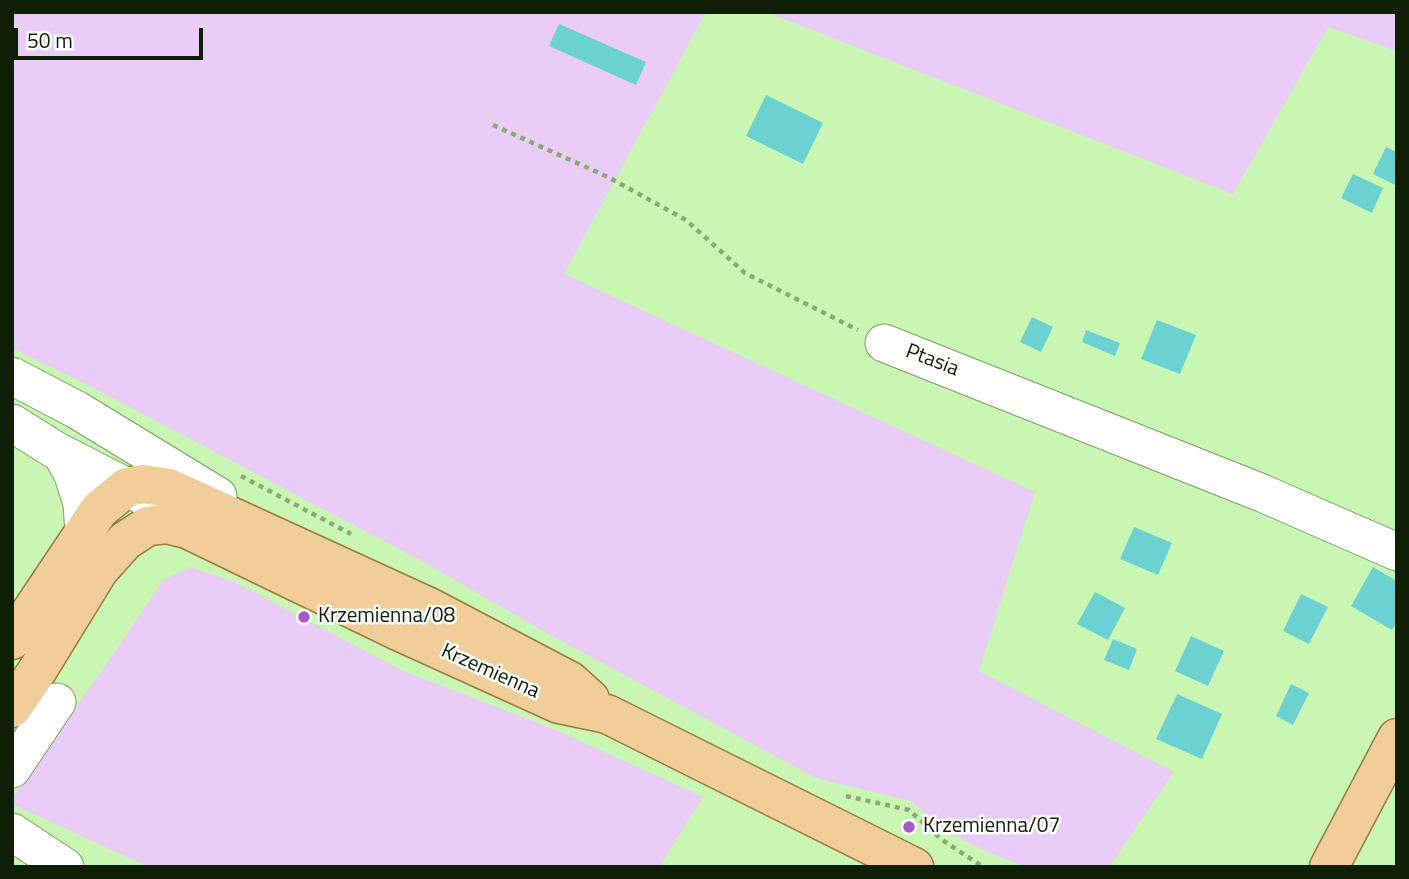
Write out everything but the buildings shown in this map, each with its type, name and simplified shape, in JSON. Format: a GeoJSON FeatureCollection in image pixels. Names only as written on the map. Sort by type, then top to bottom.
{"type":"FeatureCollection","features":[{"type":"Feature","properties":{"kind":"main road","name":"Krzemienna"},"geometry":{"type":"LineString","coordinates":[[127,486],[143,484],[169,488],[431,608],[570,681],[607,714]]}},
{"type":"Feature","properties":{"kind":"main road"},"geometry":{"type":"LineString","coordinates":[[12,640],[99,510],[127,486]]}},
{"type":"Feature","properties":{"kind":"main road","name":"Krzemienna"},"geometry":{"type":"LineString","coordinates":[[12,708],[103,566],[125,541],[148,526],[167,524],[187,529],[396,630],[559,704],[607,714],[914,867]]}},
{"type":"Feature","properties":{"kind":"main road"},"geometry":{"type":"LineString","coordinates":[[1329,867],[1397,738]]}},
{"type":"Feature","properties":{"kind":"street","name":"Ptasia"},"geometry":{"type":"LineString","coordinates":[[884,342],[1262,493],[1397,552]]}},
{"type":"Feature","properties":{"kind":"street","name":"Krzemienna"},"geometry":{"type":"LineString","coordinates":[[12,376],[77,410],[312,553]]}},
{"type":"Feature","properties":{"kind":"street","name":"Krzemienna"},"geometry":{"type":"LineString","coordinates":[[12,423],[61,453],[127,486],[169,512],[187,529]]}},
{"type":"Feature","properties":{"kind":"street"},"geometry":{"type":"LineString","coordinates":[[103,426],[123,452],[130,471],[116,531],[103,566]]}},
{"type":"Feature","properties":{"kind":"street"},"geometry":{"type":"LineString","coordinates":[[61,453],[82,504],[84,533]]}},
{"type":"Feature","properties":{"kind":"street"},"geometry":{"type":"LineString","coordinates":[[12,769],[57,702]]}},
{"type":"Feature","properties":{"kind":"street"},"geometry":{"type":"LineString","coordinates":[[12,832],[65,867]]}},
{"type":"Feature","properties":{"kind":"path","name":"Ptasia"},"geometry":{"type":"LineString","coordinates":[[493,125],[608,177],[687,220],[745,273],[884,342]]}},
{"type":"Feature","properties":{"kind":"shaded area"},"geometry":{"type":"Polygon","coordinates":[[[12,12],[706,12],[564,274],[1035,492],[979,671],[1174,772],[1109,867],[1026,867],[944,831],[911,801],[816,778],[545,632],[424,562],[12,348],[12,12]]]}},
{"type":"Feature","properties":{"kind":"shaded area"},"geometry":{"type":"Polygon","coordinates":[[[766,12],[1397,12],[1397,51],[1328,27],[1233,194],[766,12]]]}},
{"type":"Feature","properties":{"kind":"shaded area"},"geometry":{"type":"Polygon","coordinates":[[[190,567],[237,583],[401,670],[556,730],[703,797],[659,867],[149,867],[12,804],[12,798],[163,580],[190,567]]]}},
{"type":"Feature","properties":{"kind":"place","name":"Krzemienna/08"},"geometry":{"type":"Point","coordinates":[304,617]}},
{"type":"Feature","properties":{"kind":"place","name":"Krzemienna/07"},"geometry":{"type":"Point","coordinates":[909,827]}}]}
